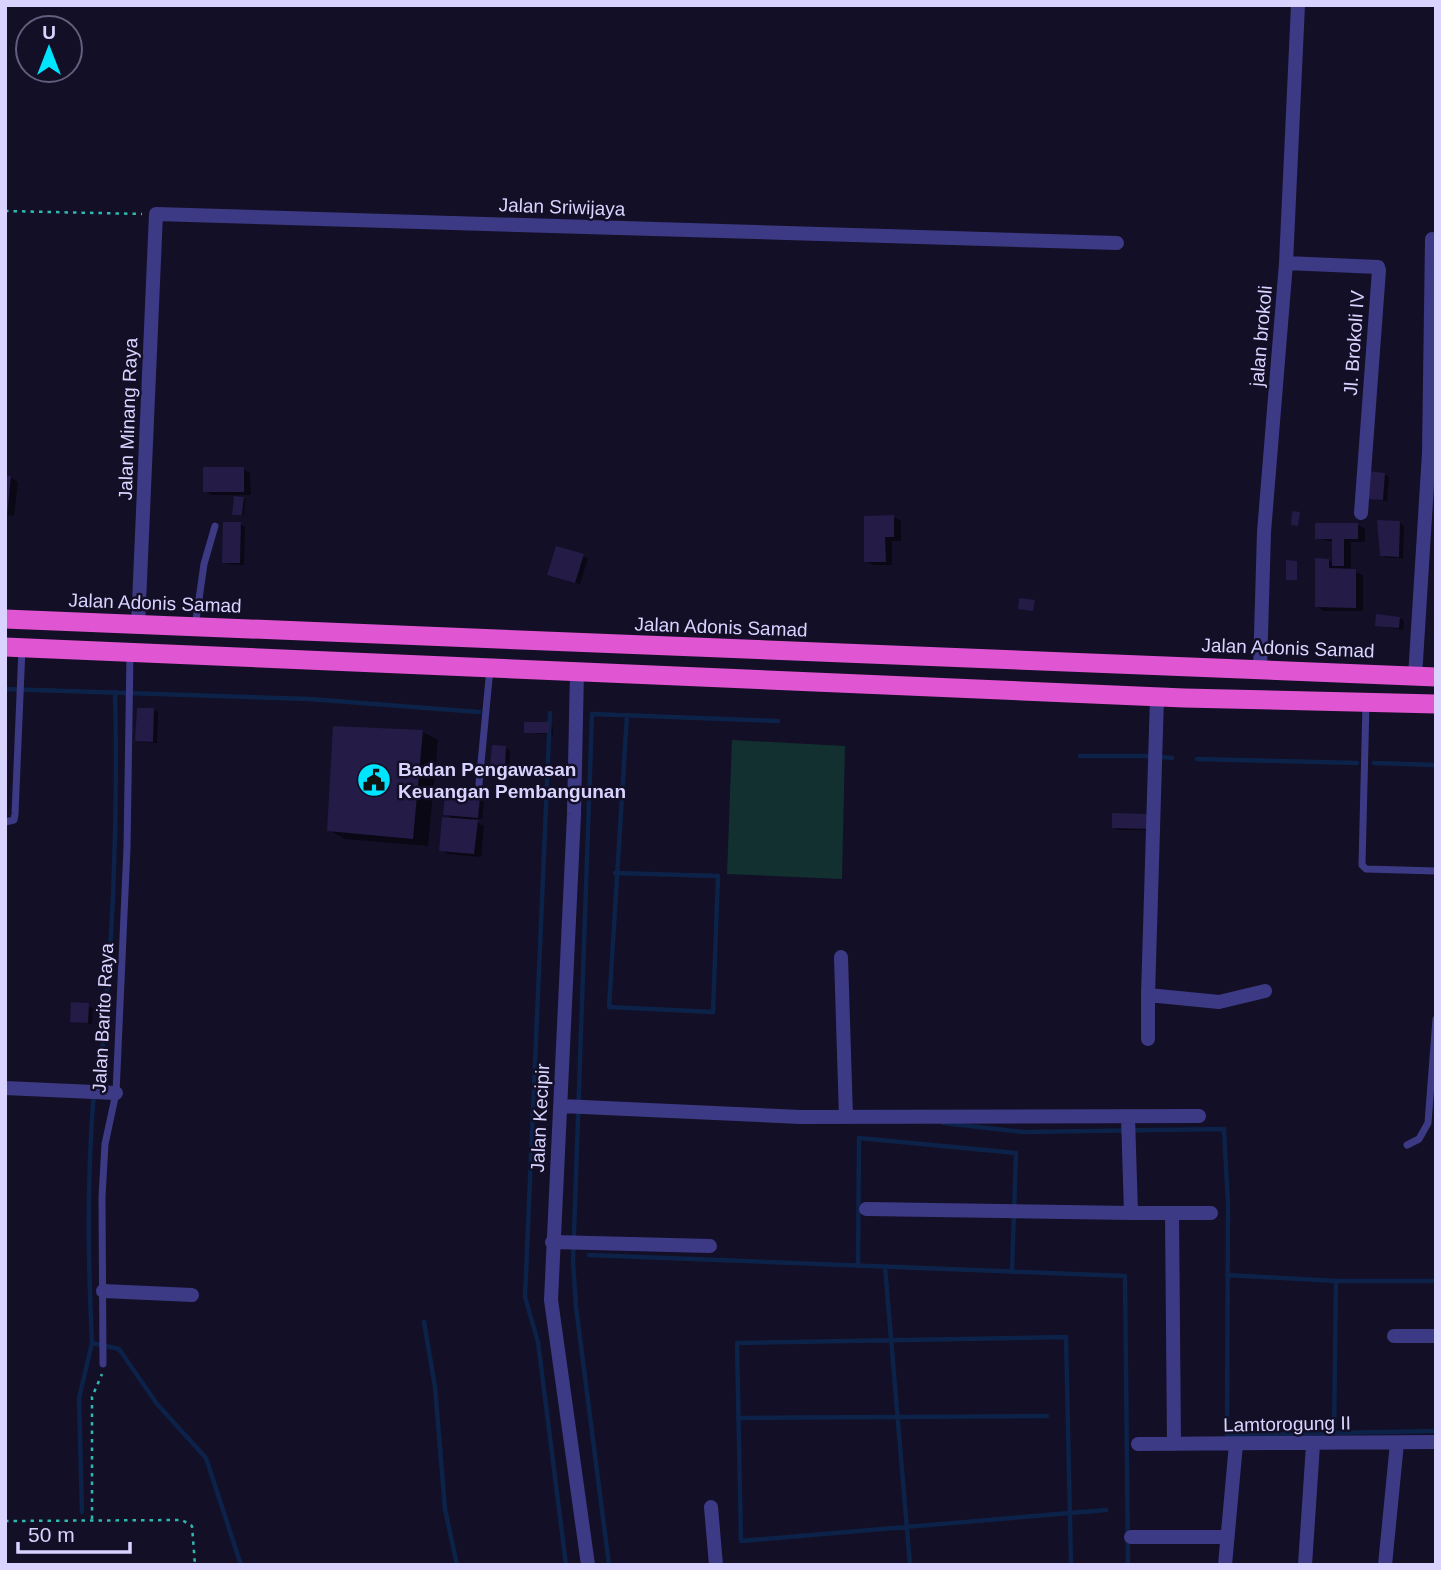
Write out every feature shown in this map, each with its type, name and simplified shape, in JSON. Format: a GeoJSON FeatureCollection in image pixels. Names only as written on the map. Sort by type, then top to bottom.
{"type":"FeatureCollection","features":[{"type":"Feature","properties":{"kind":"highway","name":"Jalan Adonis Samad"},"geometry":{"type":"LineString","coordinates":[[5,619],[1436,677]]}},
{"type":"Feature","properties":{"kind":"highway"},"geometry":{"type":"LineString","coordinates":[[14,647],[1157,697],[1436,704]]}},
{"type":"Feature","properties":{"kind":"highway"},"geometry":{"type":"LineString","coordinates":[[922,685],[923,658]]}},
{"type":"Feature","properties":{"kind":"street","name":"jalan brokoli"},"geometry":{"type":"LineString","coordinates":[[1260,669],[1264,532],[1286,263],[1298,5]]}},
{"type":"Feature","properties":{"kind":"street","name":"Jalan Sriwijaya"},"geometry":{"type":"LineString","coordinates":[[156,214],[1117,243]]}},
{"type":"Feature","properties":{"kind":"street","name":"Jalan Minang Raya"},"geometry":{"type":"LineString","coordinates":[[138,626],[156,214]]}},
{"type":"Feature","properties":{"kind":"street"},"geometry":{"type":"LineString","coordinates":[[1415,677],[1429,453],[1432,239]]}},
{"type":"Feature","properties":{"kind":"street","name":"Jl. Brokoli IV"},"geometry":{"type":"LineString","coordinates":[[1286,263],[1377,267],[1379,270],[1361,513]]}},
{"type":"Feature","properties":{"kind":"street","name":"Jalan Kecipir"},"geometry":{"type":"LineString","coordinates":[[577,671],[567,1107],[552,1242],[551,1300],[588,1565]]}},
{"type":"Feature","properties":{"kind":"street"},"geometry":{"type":"LineString","coordinates":[[1148,1039],[1157,697]]}},
{"type":"Feature","properties":{"kind":"street"},"geometry":{"type":"LineString","coordinates":[[841,957],[846,1117]]}},
{"type":"Feature","properties":{"kind":"street"},"geometry":{"type":"LineString","coordinates":[[1148,995],[1219,1002],[1265,991]]}},
{"type":"Feature","properties":{"kind":"street"},"geometry":{"type":"LineString","coordinates":[[5,1088],[116,1093]]}},
{"type":"Feature","properties":{"kind":"street"},"geometry":{"type":"LineString","coordinates":[[567,1107],[1129,1127],[1199,1116]]}},
{"type":"Feature","properties":{"kind":"street"},"geometry":{"type":"LineString","coordinates":[[1129,1127],[1130,1213]]}},
{"type":"Feature","properties":{"kind":"street"},"geometry":{"type":"LineString","coordinates":[[866,1209],[1210,1213]]}},
{"type":"Feature","properties":{"kind":"street"},"geometry":{"type":"LineString","coordinates":[[1172,1213],[1174,1444]]}},
{"type":"Feature","properties":{"kind":"street"},"geometry":{"type":"LineString","coordinates":[[552,1242],[710,1246]]}},
{"type":"Feature","properties":{"kind":"street"},"geometry":{"type":"LineString","coordinates":[[103,1291],[192,1295]]}},
{"type":"Feature","properties":{"kind":"street"},"geometry":{"type":"LineString","coordinates":[[1394,1335],[1436,1336]]}},
{"type":"Feature","properties":{"kind":"street","name":"Lamtorogung II"},"geometry":{"type":"LineString","coordinates":[[1138,1444],[1313,1445],[1436,1442]]}},
{"type":"Feature","properties":{"kind":"street"},"geometry":{"type":"LineString","coordinates":[[1385,1565],[1396,1443]]}},
{"type":"Feature","properties":{"kind":"street"},"geometry":{"type":"LineString","coordinates":[[1225,1565],[1236,1444]]}},
{"type":"Feature","properties":{"kind":"street"},"geometry":{"type":"LineString","coordinates":[[1305,1565],[1313,1445]]}},
{"type":"Feature","properties":{"kind":"street"},"geometry":{"type":"LineString","coordinates":[[711,1507],[716,1565]]}},
{"type":"Feature","properties":{"kind":"street"},"geometry":{"type":"LineString","coordinates":[[1131,1537],[1227,1537]]}},
{"type":"Feature","properties":{"kind":"lane"},"geometry":{"type":"LineString","coordinates":[[195,627],[204,564],[215,526]]}},
{"type":"Feature","properties":{"kind":"lane"},"geometry":{"type":"LineString","coordinates":[[5,822],[14,820],[15,814],[14,647]]}},
{"type":"Feature","properties":{"kind":"lane","name":"Jalan Barito Raya"},"geometry":{"type":"LineString","coordinates":[[103,1364],[105,1144],[116,1093],[127,848],[130,652]]}},
{"type":"Feature","properties":{"kind":"lane"},"geometry":{"type":"LineString","coordinates":[[479,784],[490,668]]}},
{"type":"Feature","properties":{"kind":"lane"},"geometry":{"type":"LineString","coordinates":[[1366,702],[1362,865],[1366,869],[1436,872]]}},
{"type":"Feature","properties":{"kind":"lane"},"geometry":{"type":"LineString","coordinates":[[1407,1145],[1419,1139],[1428,1122],[1436,1019]]}},
{"type":"Feature","properties":{"kind":"path"},"geometry":{"type":"LineString","coordinates":[[5,211],[156,214]]}},
{"type":"Feature","properties":{"kind":"path"},"geometry":{"type":"LineString","coordinates":[[92,1520],[92,1396],[103,1364]]}},
{"type":"Feature","properties":{"kind":"path"},"geometry":{"type":"LineString","coordinates":[[5,1521],[182,1520],[191,1526],[195,1565]]}},
{"type":"Feature","properties":{"kind":"green space"},"geometry":{"type":"Polygon","coordinates":[[[732,740],[845,746],[842,879],[727,874],[732,740]]]}},
{"type":"Feature","properties":{"kind":"building"},"geometry":{"type":"Polygon","coordinates":[[[203,467],[244,467],[244,492],[203,492],[203,467]]]}},
{"type":"Feature","properties":{"kind":"building"},"geometry":{"type":"Polygon","coordinates":[[[1368,471],[1385,473],[1383,500],[1366,499],[1368,471]]]}},
{"type":"Feature","properties":{"kind":"building"},"geometry":{"type":"Polygon","coordinates":[[[5,475],[11,476],[7,517],[5,517],[5,475]]]}},
{"type":"Feature","properties":{"kind":"building"},"geometry":{"type":"Polygon","coordinates":[[[234,496],[244,497],[242,515],[232,515],[234,496]]]}},
{"type":"Feature","properties":{"kind":"building"},"geometry":{"type":"Polygon","coordinates":[[[1292,511],[1300,512],[1298,526],[1291,525],[1292,511]]]}},
{"type":"Feature","properties":{"kind":"building"},"geometry":{"type":"Polygon","coordinates":[[[894,515],[894,537],[885,537],[886,562],[864,562],[864,516],[894,515]]]}},
{"type":"Feature","properties":{"kind":"building"},"geometry":{"type":"Polygon","coordinates":[[[1377,520],[1400,521],[1399,557],[1380,556],[1377,520]]]}},
{"type":"Feature","properties":{"kind":"building"},"geometry":{"type":"Polygon","coordinates":[[[223,522],[241,522],[240,563],[222,563],[223,522]]]}},
{"type":"Feature","properties":{"kind":"building"},"geometry":{"type":"Polygon","coordinates":[[[1315,523],[1358,523],[1358,539],[1344,539],[1344,566],[1332,566],[1332,539],[1315,539],[1315,523]]]}},
{"type":"Feature","properties":{"kind":"building"},"geometry":{"type":"Polygon","coordinates":[[[556,546],[584,554],[575,583],[547,575],[556,546]]]}},
{"type":"Feature","properties":{"kind":"building"},"geometry":{"type":"Polygon","coordinates":[[[1315,558],[1329,559],[1329,568],[1356,569],[1356,608],[1315,607],[1315,558]]]}},
{"type":"Feature","properties":{"kind":"building"},"geometry":{"type":"Polygon","coordinates":[[[1286,560],[1297,561],[1297,580],[1286,580],[1286,560]]]}},
{"type":"Feature","properties":{"kind":"building"},"geometry":{"type":"Polygon","coordinates":[[[1019,598],[1035,600],[1033,611],[1018,609],[1019,598]]]}},
{"type":"Feature","properties":{"kind":"building"},"geometry":{"type":"Polygon","coordinates":[[[1376,614],[1400,617],[1399,628],[1375,626],[1376,614]]]}},
{"type":"Feature","properties":{"kind":"building"},"geometry":{"type":"Polygon","coordinates":[[[137,708],[154,708],[153,742],[135,741],[137,708]]]}},
{"type":"Feature","properties":{"kind":"building"},"geometry":{"type":"Polygon","coordinates":[[[524,722],[549,722],[549,733],[524,733],[524,722]]]}},
{"type":"Feature","properties":{"kind":"building","name":"Badan Pengawasan Keuangan Pembangunan"},"geometry":{"type":"Polygon","coordinates":[[[333,726],[423,730],[413,839],[327,831],[333,726]]]}},
{"type":"Feature","properties":{"kind":"building"},"geometry":{"type":"Polygon","coordinates":[[[492,745],[506,746],[505,768],[490,767],[492,745]]]}},
{"type":"Feature","properties":{"kind":"building"},"geometry":{"type":"Polygon","coordinates":[[[456,791],[470,792],[470,797],[480,798],[478,818],[443,815],[445,796],[456,797],[456,791]]]}},
{"type":"Feature","properties":{"kind":"building"},"geometry":{"type":"Polygon","coordinates":[[[1112,813],[1150,814],[1150,829],[1112,828],[1112,813]]]}},
{"type":"Feature","properties":{"kind":"building"},"geometry":{"type":"Polygon","coordinates":[[[442,817],[478,820],[474,854],[439,851],[442,817]]]}},
{"type":"Feature","properties":{"kind":"building"},"geometry":{"type":"Polygon","coordinates":[[[71,1002],[89,1003],[88,1023],[70,1022],[71,1002]]]}},
{"type":"Feature","properties":{"kind":"waterway"},"geometry":{"type":"LineString","coordinates":[[5,689],[309,699],[479,712]]}},
{"type":"Feature","properties":{"kind":"waterway"},"geometry":{"type":"LineString","coordinates":[[115,692],[116,784],[111,925],[101,1063],[93,1104],[90,1164],[92,1343],[119,1349],[157,1404],[206,1458],[241,1565]]}},
{"type":"Feature","properties":{"kind":"waterway"},"geometry":{"type":"LineString","coordinates":[[550,713],[525,1297],[538,1342],[566,1565]]}},
{"type":"Feature","properties":{"kind":"waterway"},"geometry":{"type":"LineString","coordinates":[[609,1565],[576,1307],[573,1262],[592,714],[778,721]]}},
{"type":"Feature","properties":{"kind":"waterway"},"geometry":{"type":"LineString","coordinates":[[615,873],[718,876],[713,1012],[609,1007],[627,715]]}},
{"type":"Feature","properties":{"kind":"waterway"},"geometry":{"type":"LineString","coordinates":[[1080,756],[1149,756]]}},
{"type":"Feature","properties":{"kind":"waterway"},"geometry":{"type":"LineString","coordinates":[[1161,757],[1172,758]]}},
{"type":"Feature","properties":{"kind":"waterway"},"geometry":{"type":"LineString","coordinates":[[1197,759],[1357,763]]}},
{"type":"Feature","properties":{"kind":"waterway"},"geometry":{"type":"LineString","coordinates":[[1374,763],[1436,765]]}},
{"type":"Feature","properties":{"kind":"waterway"},"geometry":{"type":"LineString","coordinates":[[943,1123],[1023,1132],[1224,1129],[1228,1204],[1227,1435],[1436,1431]]}},
{"type":"Feature","properties":{"kind":"waterway"},"geometry":{"type":"LineString","coordinates":[[858,1266],[859,1138],[1016,1153],[1012,1272]]}},
{"type":"Feature","properties":{"kind":"waterway"},"geometry":{"type":"LineString","coordinates":[[589,1255],[1125,1276],[1128,1565]]}},
{"type":"Feature","properties":{"kind":"waterway"},"geometry":{"type":"LineString","coordinates":[[885,1267],[910,1565]]}},
{"type":"Feature","properties":{"kind":"waterway"},"geometry":{"type":"LineString","coordinates":[[1227,1275],[1336,1281]]}},
{"type":"Feature","properties":{"kind":"waterway"},"geometry":{"type":"LineString","coordinates":[[1334,1432],[1336,1281],[1436,1281]]}},
{"type":"Feature","properties":{"kind":"waterway"},"geometry":{"type":"LineString","coordinates":[[424,1322],[435,1387],[445,1509],[457,1565]]}},
{"type":"Feature","properties":{"kind":"waterway"},"geometry":{"type":"LineString","coordinates":[[1071,1565],[1066,1337],[737,1343],[741,1541],[1070,1513],[1106,1510]]}},
{"type":"Feature","properties":{"kind":"waterway"},"geometry":{"type":"LineString","coordinates":[[82,1512],[79,1398],[92,1343]]}},
{"type":"Feature","properties":{"kind":"waterway"},"geometry":{"type":"LineString","coordinates":[[738,1418],[1047,1416]]}},
{"type":"Feature","properties":{"kind":"place","name":"Badan Pengawasan Keuangan Pembangunan"},"geometry":{"type":"Point","coordinates":[374,780]}}]}
